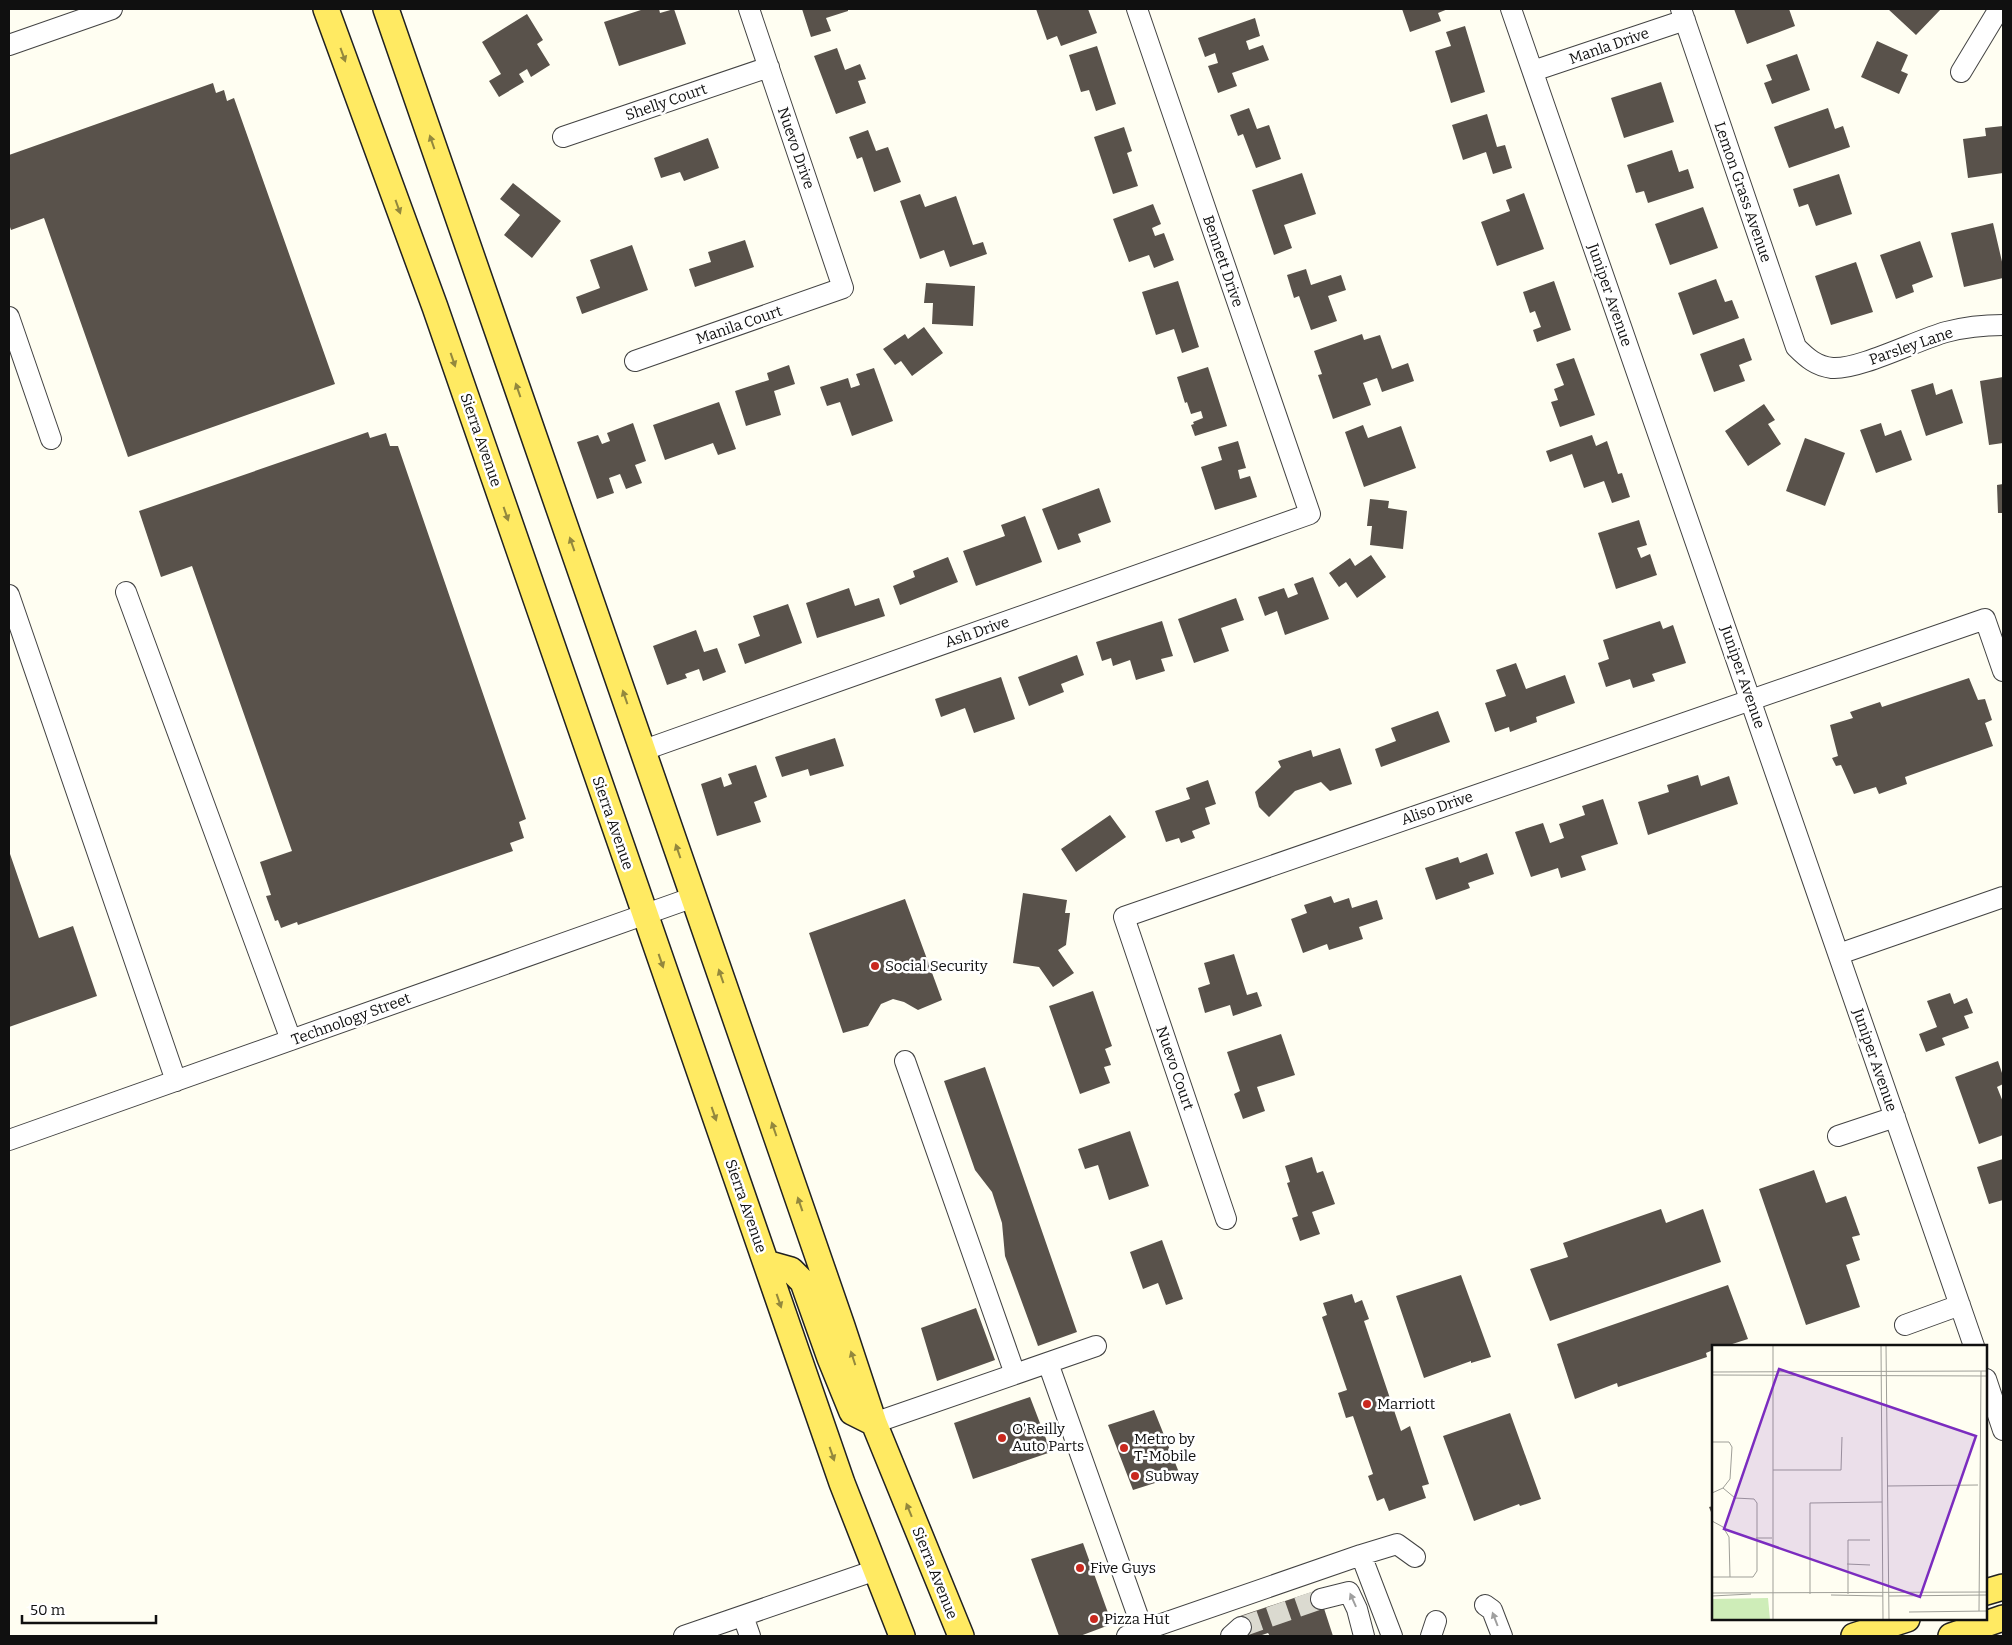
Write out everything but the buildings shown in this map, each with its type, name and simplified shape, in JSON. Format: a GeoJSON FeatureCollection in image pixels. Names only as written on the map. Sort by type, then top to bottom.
{"type":"FeatureCollection","features":[{"type":"Feature","properties":{"kind":"main road","name":"Sierra Avenue"},"geometry":{"type":"LineString","coordinates":[[326,9],[435,307],[842,1483],[902,1636]]}},
{"type":"Feature","properties":{"kind":"main road","name":"Sierra Avenue"},"geometry":{"type":"LineString","coordinates":[[386,9],[644,750],[874,1423],[961,1636]]}},
{"type":"Feature","properties":{"kind":"main road"},"geometry":{"type":"LineString","coordinates":[[766,1263],[791,1270],[803,1282],[830,1358],[852,1412],[874,1423]]}},
{"type":"Feature","properties":{"kind":"main road"},"geometry":{"type":"LineString","coordinates":[[1987,1592],[2003,1586]]}},
{"type":"Feature","properties":{"kind":"main road"},"geometry":{"type":"LineString","coordinates":[[1951,1636],[2003,1618]]}},
{"type":"Feature","properties":{"kind":"main road"},"geometry":{"type":"LineString","coordinates":[[1854,1636],[1904,1620]]}},
{"type":"Feature","properties":{"kind":"street"},"geometry":{"type":"LineString","coordinates":[[9,45],[112,9]]}},
{"type":"Feature","properties":{"kind":"street","name":"Nuevo Drive"},"geometry":{"type":"LineString","coordinates":[[749,9],[843,288]]}},
{"type":"Feature","properties":{"kind":"street","name":"Bennett Drive"},"geometry":{"type":"LineString","coordinates":[[1137,9],[1310,514]]}},
{"type":"Feature","properties":{"kind":"street","name":"Juniper Avenue"},"geometry":{"type":"LineString","coordinates":[[1511,9],[1974,1345]]}},
{"type":"Feature","properties":{"kind":"street"},"geometry":{"type":"LineString","coordinates":[[1961,72],[1999,9]]}},
{"type":"Feature","properties":{"kind":"street","name":"Manla Drive"},"geometry":{"type":"LineString","coordinates":[[1533,71],[1683,14]]}},
{"type":"Feature","properties":{"kind":"street","name":"Lemon Grass Avenue"},"geometry":{"type":"LineString","coordinates":[[1683,14],[1796,347],[1808,359],[1819,366]]}},
{"type":"Feature","properties":{"kind":"street","name":"Shelly Court"},"geometry":{"type":"LineString","coordinates":[[563,137],[769,67]]}},
{"type":"Feature","properties":{"kind":"street","name":"Manila Court"},"geometry":{"type":"LineString","coordinates":[[635,361],[843,288]]}},
{"type":"Feature","properties":{"kind":"street"},"geometry":{"type":"LineString","coordinates":[[9,317],[51,440]]}},
{"type":"Feature","properties":{"kind":"street","name":"Parsley Lane"},"geometry":{"type":"LineString","coordinates":[[1819,366],[1834,368],[1852,366],[1946,332],[1978,325],[2003,325]]}},
{"type":"Feature","properties":{"kind":"street","name":"Ash Drive"},"geometry":{"type":"LineString","coordinates":[[644,750],[1310,514]]}},
{"type":"Feature","properties":{"kind":"street"},"geometry":{"type":"LineString","coordinates":[[126,592],[290,1040]]}},
{"type":"Feature","properties":{"kind":"street"},"geometry":{"type":"LineString","coordinates":[[9,595],[176,1081]]}},
{"type":"Feature","properties":{"kind":"street","name":"Aliso Drive"},"geometry":{"type":"LineString","coordinates":[[1124,917],[1985,619],[2003,671]]}},
{"type":"Feature","properties":{"kind":"street"},"geometry":{"type":"LineString","coordinates":[[1839,954],[2003,896]]}},
{"type":"Feature","properties":{"kind":"street","name":"Technology Street"},"geometry":{"type":"LineString","coordinates":[[9,1140],[694,897]]}},
{"type":"Feature","properties":{"kind":"street","name":"Nuevo Court"},"geometry":{"type":"LineString","coordinates":[[1124,917],[1226,1219]]}},
{"type":"Feature","properties":{"kind":"street"},"geometry":{"type":"LineString","coordinates":[[904,1061],[1015,1374]]}},
{"type":"Feature","properties":{"kind":"street"},"geometry":{"type":"LineString","coordinates":[[1838,1136],[1895,1117]]}},
{"type":"Feature","properties":{"kind":"street"},"geometry":{"type":"LineString","coordinates":[[1905,1325],[1960,1305]]}},
{"type":"Feature","properties":{"kind":"street"},"geometry":{"type":"LineString","coordinates":[[874,1423],[1096,1346]]}},
{"type":"Feature","properties":{"kind":"street"},"geometry":{"type":"LineString","coordinates":[[1048,1363],[1138,1634],[1397,1544],[1414,1557]]}},
{"type":"Feature","properties":{"kind":"street"},"geometry":{"type":"LineString","coordinates":[[1987,1382],[2003,1430]]}},
{"type":"Feature","properties":{"kind":"street"},"geometry":{"type":"LineString","coordinates":[[1361,1555],[1392,1636]]}},
{"type":"Feature","properties":{"kind":"street"},"geometry":{"type":"LineString","coordinates":[[684,1636],[876,1570]]}},
{"type":"Feature","properties":{"kind":"street"},"geometry":{"type":"LineString","coordinates":[[1321,1600],[1349,1592],[1357,1609],[1364,1636]]}},
{"type":"Feature","properties":{"kind":"street"},"geometry":{"type":"LineString","coordinates":[[1485,1606],[1492,1610],[1502,1636]]}},
{"type":"Feature","properties":{"kind":"street"},"geometry":{"type":"LineString","coordinates":[[743,1616],[750,1636]]}},
{"type":"Feature","properties":{"kind":"tunnel"},"geometry":{"type":"LineString","coordinates":[[1241,1627],[1321,1599]]}},
{"type":"Feature","properties":{"kind":"place","name":"Social Security"},"geometry":{"type":"Point","coordinates":[875,966]}},
{"type":"Feature","properties":{"kind":"place","name":"Marriott"},"geometry":{"type":"Point","coordinates":[1367,1404]}},
{"type":"Feature","properties":{"kind":"place","name":"O'Reilly Auto Parts"},"geometry":{"type":"Point","coordinates":[1002,1438]}},
{"type":"Feature","properties":{"kind":"place","name":"Metro by T-Mobile"},"geometry":{"type":"Point","coordinates":[1124,1448]}},
{"type":"Feature","properties":{"kind":"place","name":"Subway"},"geometry":{"type":"Point","coordinates":[1135,1476]}},
{"type":"Feature","properties":{"kind":"place","name":"Five Guys"},"geometry":{"type":"Point","coordinates":[1080,1568]}},
{"type":"Feature","properties":{"kind":"place","name":"Pizza Hut"},"geometry":{"type":"Point","coordinates":[1094,1619]}}]}
